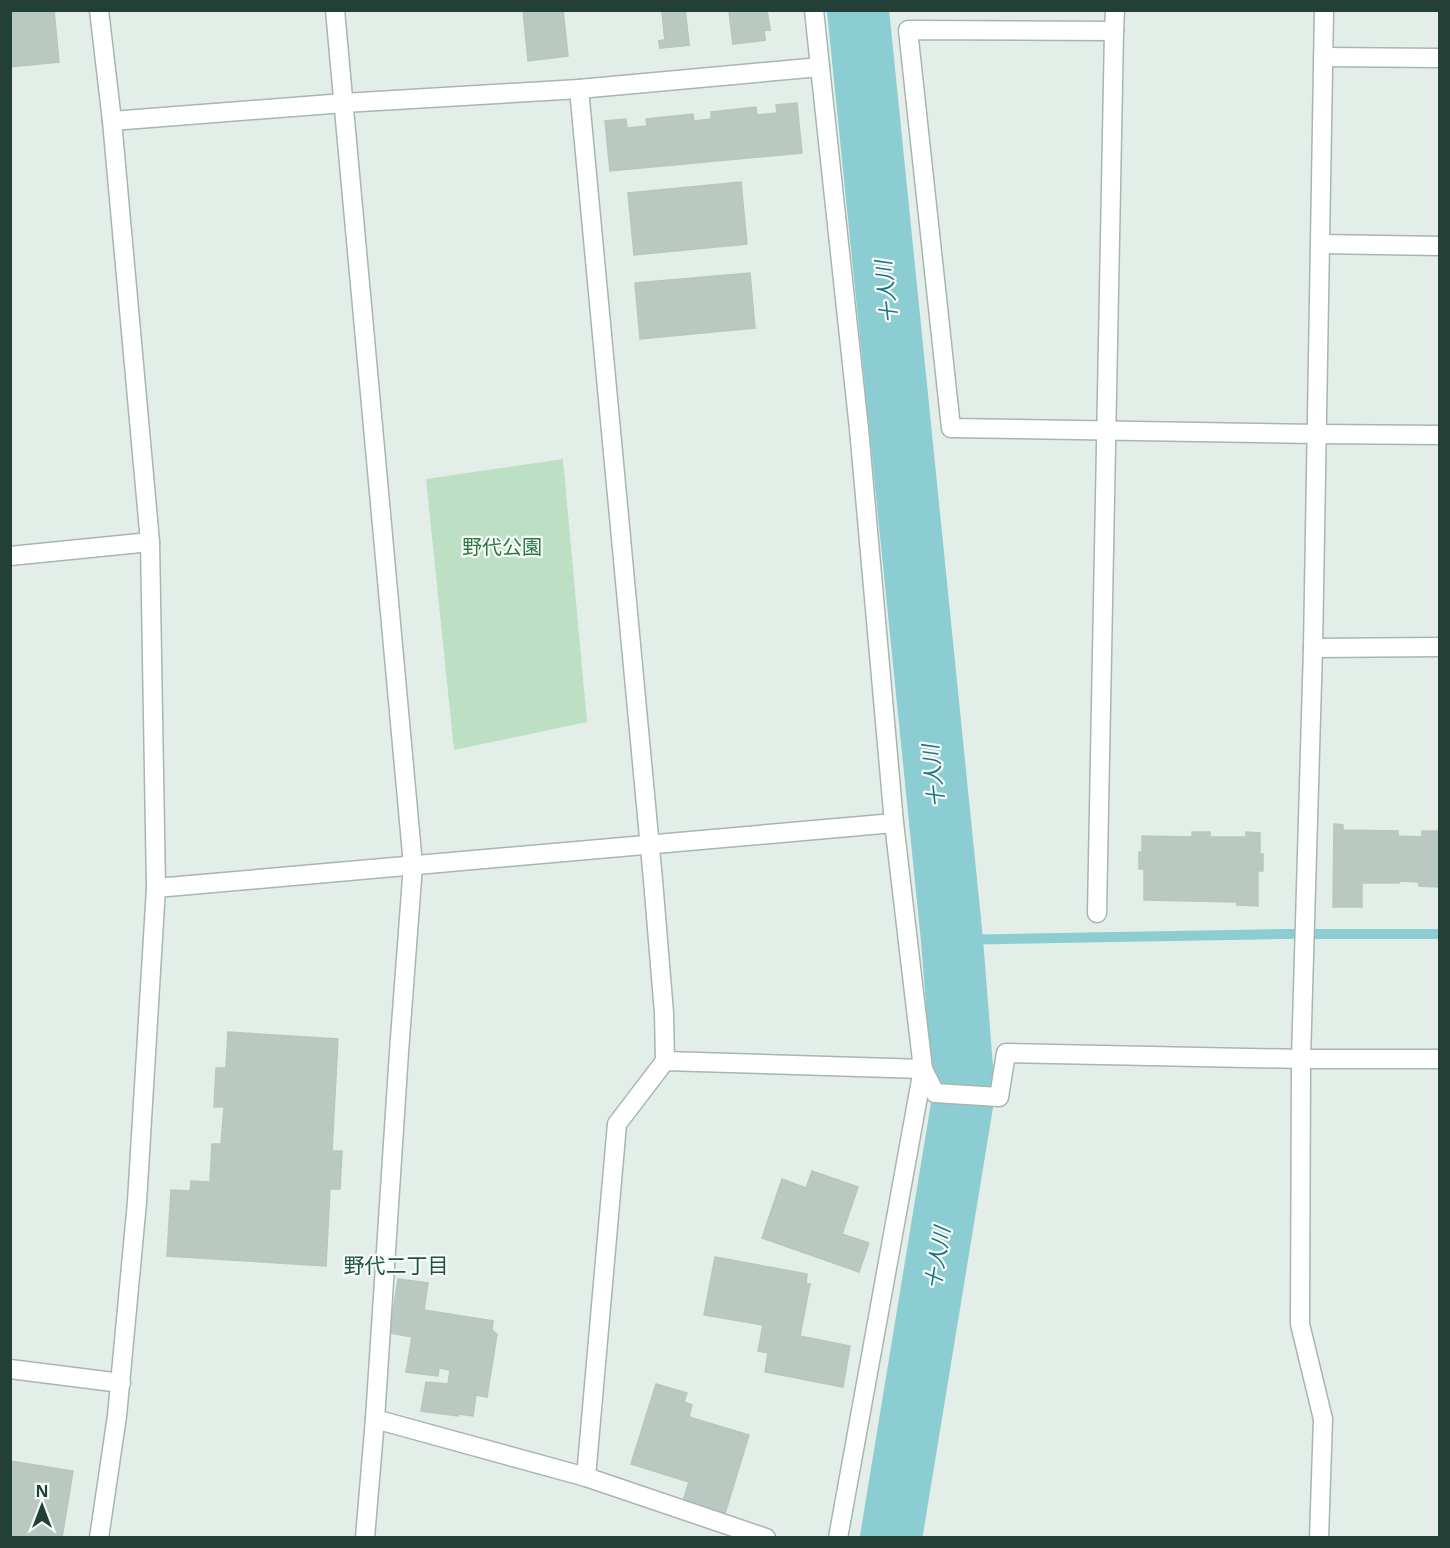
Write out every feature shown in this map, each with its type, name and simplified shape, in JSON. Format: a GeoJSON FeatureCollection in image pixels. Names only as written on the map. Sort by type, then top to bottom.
{"type":"FeatureCollection","features":[{"type":"Feature","properties":{"kind":"street"},"geometry":{"type":"LineString","coordinates":[[99,10],[112,121],[150,542],[156,888],[137,1202],[121,1383],[99,1538]]}},
{"type":"Feature","properties":{"kind":"street"},"geometry":{"type":"LineString","coordinates":[[335,10],[413,865],[365,1538]]}},
{"type":"Feature","properties":{"kind":"street"},"geometry":{"type":"LineString","coordinates":[[814,10],[859,429],[894,823],[923,1069],[838,1538]]}},
{"type":"Feature","properties":{"kind":"street"},"geometry":{"type":"LineString","coordinates":[[1097,913],[1115,10]]}},
{"type":"Feature","properties":{"kind":"street"},"geometry":{"type":"LineString","coordinates":[[1319,1538],[1323,1419],[1300,1324],[1301,1059],[1313,648],[1324,10]]}},
{"type":"Feature","properties":{"kind":"street"},"geometry":{"type":"LineString","coordinates":[[1114,31],[908,30],[951,428],[1440,435]]}},
{"type":"Feature","properties":{"kind":"street"},"geometry":{"type":"LineString","coordinates":[[1323,57],[1440,58]]}},
{"type":"Feature","properties":{"kind":"street"},"geometry":{"type":"LineString","coordinates":[[112,121],[344,103],[579,89],[820,67]]}},
{"type":"Feature","properties":{"kind":"street"},"geometry":{"type":"LineString","coordinates":[[579,89],[650,845],[664,1013],[665,1061],[617,1124],[586,1477]]}},
{"type":"Feature","properties":{"kind":"street"},"geometry":{"type":"LineString","coordinates":[[1320,244],[1440,246]]}},
{"type":"Feature","properties":{"kind":"street"},"geometry":{"type":"LineString","coordinates":[[10,556],[150,542]]}},
{"type":"Feature","properties":{"kind":"street"},"geometry":{"type":"LineString","coordinates":[[1313,648],[1440,647]]}},
{"type":"Feature","properties":{"kind":"street"},"geometry":{"type":"LineString","coordinates":[[156,888],[894,823]]}},
{"type":"Feature","properties":{"kind":"street"},"geometry":{"type":"LineString","coordinates":[[923,1069],[935,1093],[999,1097],[1006,1053],[1301,1059],[1440,1059]]}},
{"type":"Feature","properties":{"kind":"street"},"geometry":{"type":"LineString","coordinates":[[665,1061],[923,1069]]}},
{"type":"Feature","properties":{"kind":"street"},"geometry":{"type":"LineString","coordinates":[[10,1369],[121,1383]]}},
{"type":"Feature","properties":{"kind":"street"},"geometry":{"type":"LineString","coordinates":[[375,1419],[586,1477],[766,1538]]}},
{"type":"Feature","properties":{"kind":"green space","name":"野代公園"},"geometry":{"type":"Polygon","coordinates":[[[563,459],[587,722],[454,750],[426,479],[563,459]]]}},
{"type":"Feature","properties":{"kind":"building"},"geometry":{"type":"Polygon","coordinates":[[[10,10],[54,10],[59,62],[10,67],[10,10]]]}},
{"type":"Feature","properties":{"kind":"building"},"geometry":{"type":"Polygon","coordinates":[[[523,10],[563,10],[568,56],[528,61],[523,10]]]}},
{"type":"Feature","properties":{"kind":"building"},"geometry":{"type":"Polygon","coordinates":[[[662,10],[685,10],[689,45],[660,48],[659,41],[665,40],[662,10]]]}},
{"type":"Feature","properties":{"kind":"building"},"geometry":{"type":"Polygon","coordinates":[[[662,10],[685,10],[689,45],[660,48],[659,41],[665,40],[662,10]]]}},
{"type":"Feature","properties":{"kind":"building"},"geometry":{"type":"Polygon","coordinates":[[[729,10],[767,11],[770,30],[764,30],[765,40],[733,44],[729,10]]]}},
{"type":"Feature","properties":{"kind":"building"},"geometry":{"type":"Polygon","coordinates":[[[729,10],[767,11],[770,30],[764,30],[765,40],[733,44],[729,10]]]}},
{"type":"Feature","properties":{"kind":"building"},"geometry":{"type":"Polygon","coordinates":[[[797,103],[802,153],[610,171],[605,121],[626,119],[627,128],[647,126],[646,119],[693,114],[694,121],[711,119],[711,112],[756,107],[757,115],[777,113],[776,105],[797,103]]]}},
{"type":"Feature","properties":{"kind":"building"},"geometry":{"type":"Polygon","coordinates":[[[741,182],[747,244],[634,255],[628,193],[741,182]]]}},
{"type":"Feature","properties":{"kind":"building"},"geometry":{"type":"Polygon","coordinates":[[[750,273],[755,328],[640,339],[635,283],[750,273]]]}},
{"type":"Feature","properties":{"kind":"building"},"geometry":{"type":"Polygon","coordinates":[[[1334,824],[1343,825],[1343,830],[1398,831],[1398,836],[1422,837],[1422,831],[1440,831],[1440,887],[1419,886],[1419,882],[1362,883],[1362,907],[1333,907],[1334,824]]]}},
{"type":"Feature","properties":{"kind":"building"},"geometry":{"type":"Polygon","coordinates":[[[1192,832],[1210,832],[1210,837],[1246,837],[1246,832],[1260,833],[1263,871],[1258,871],[1258,906],[1237,905],[1237,902],[1144,900],[1144,869],[1139,869],[1142,836],[1192,837],[1192,832]]]}},
{"type":"Feature","properties":{"kind":"building"},"geometry":{"type":"Polygon","coordinates":[[[228,1032],[338,1039],[332,1151],[342,1151],[340,1189],[330,1189],[326,1266],[167,1256],[171,1190],[190,1191],[191,1181],[210,1182],[212,1144],[221,1144],[224,1107],[214,1107],[216,1068],[226,1068],[228,1032]]]}},
{"type":"Feature","properties":{"kind":"building"},"geometry":{"type":"Polygon","coordinates":[[[812,1171],[858,1187],[842,1234],[869,1243],[859,1272],[762,1238],[782,1179],[806,1188],[812,1171]]]}},
{"type":"Feature","properties":{"kind":"building"},"geometry":{"type":"Polygon","coordinates":[[[715,1257],[807,1274],[806,1284],[810,1284],[800,1336],[850,1346],[843,1387],[765,1372],[768,1353],[758,1351],[763,1325],[704,1315],[715,1257]]]}},
{"type":"Feature","properties":{"kind":"building"},"geometry":{"type":"Polygon","coordinates":[[[398,1279],[428,1283],[424,1310],[493,1321],[492,1330],[497,1334],[487,1397],[476,1395],[473,1416],[421,1411],[426,1382],[448,1384],[450,1370],[439,1368],[438,1376],[406,1372],[412,1337],[390,1333],[398,1279]]]}},
{"type":"Feature","properties":{"kind":"building"},"geometry":{"type":"Polygon","coordinates":[[[656,1384],[687,1393],[684,1402],[692,1405],[689,1417],[749,1435],[723,1520],[681,1507],[689,1482],[631,1464],[656,1384]]]}},
{"type":"Feature","properties":{"kind":"building"},"geometry":{"type":"Polygon","coordinates":[[[10,1461],[73,1471],[62,1538],[10,1538],[10,1461]]]}},
{"type":"Feature","properties":{"kind":"waterway","name":"十人川"},"geometry":{"type":"LineString","coordinates":[[858,10],[952,940],[964,1093],[891,1538]]}},
{"type":"Feature","properties":{"kind":"waterway"},"geometry":{"type":"LineString","coordinates":[[952,940],[1281,934],[1440,934]]}},
{"type":"Feature","properties":{"kind":"district","name":"野代二丁目"},"geometry":{"type":"Point","coordinates":[396,1265]}}]}
